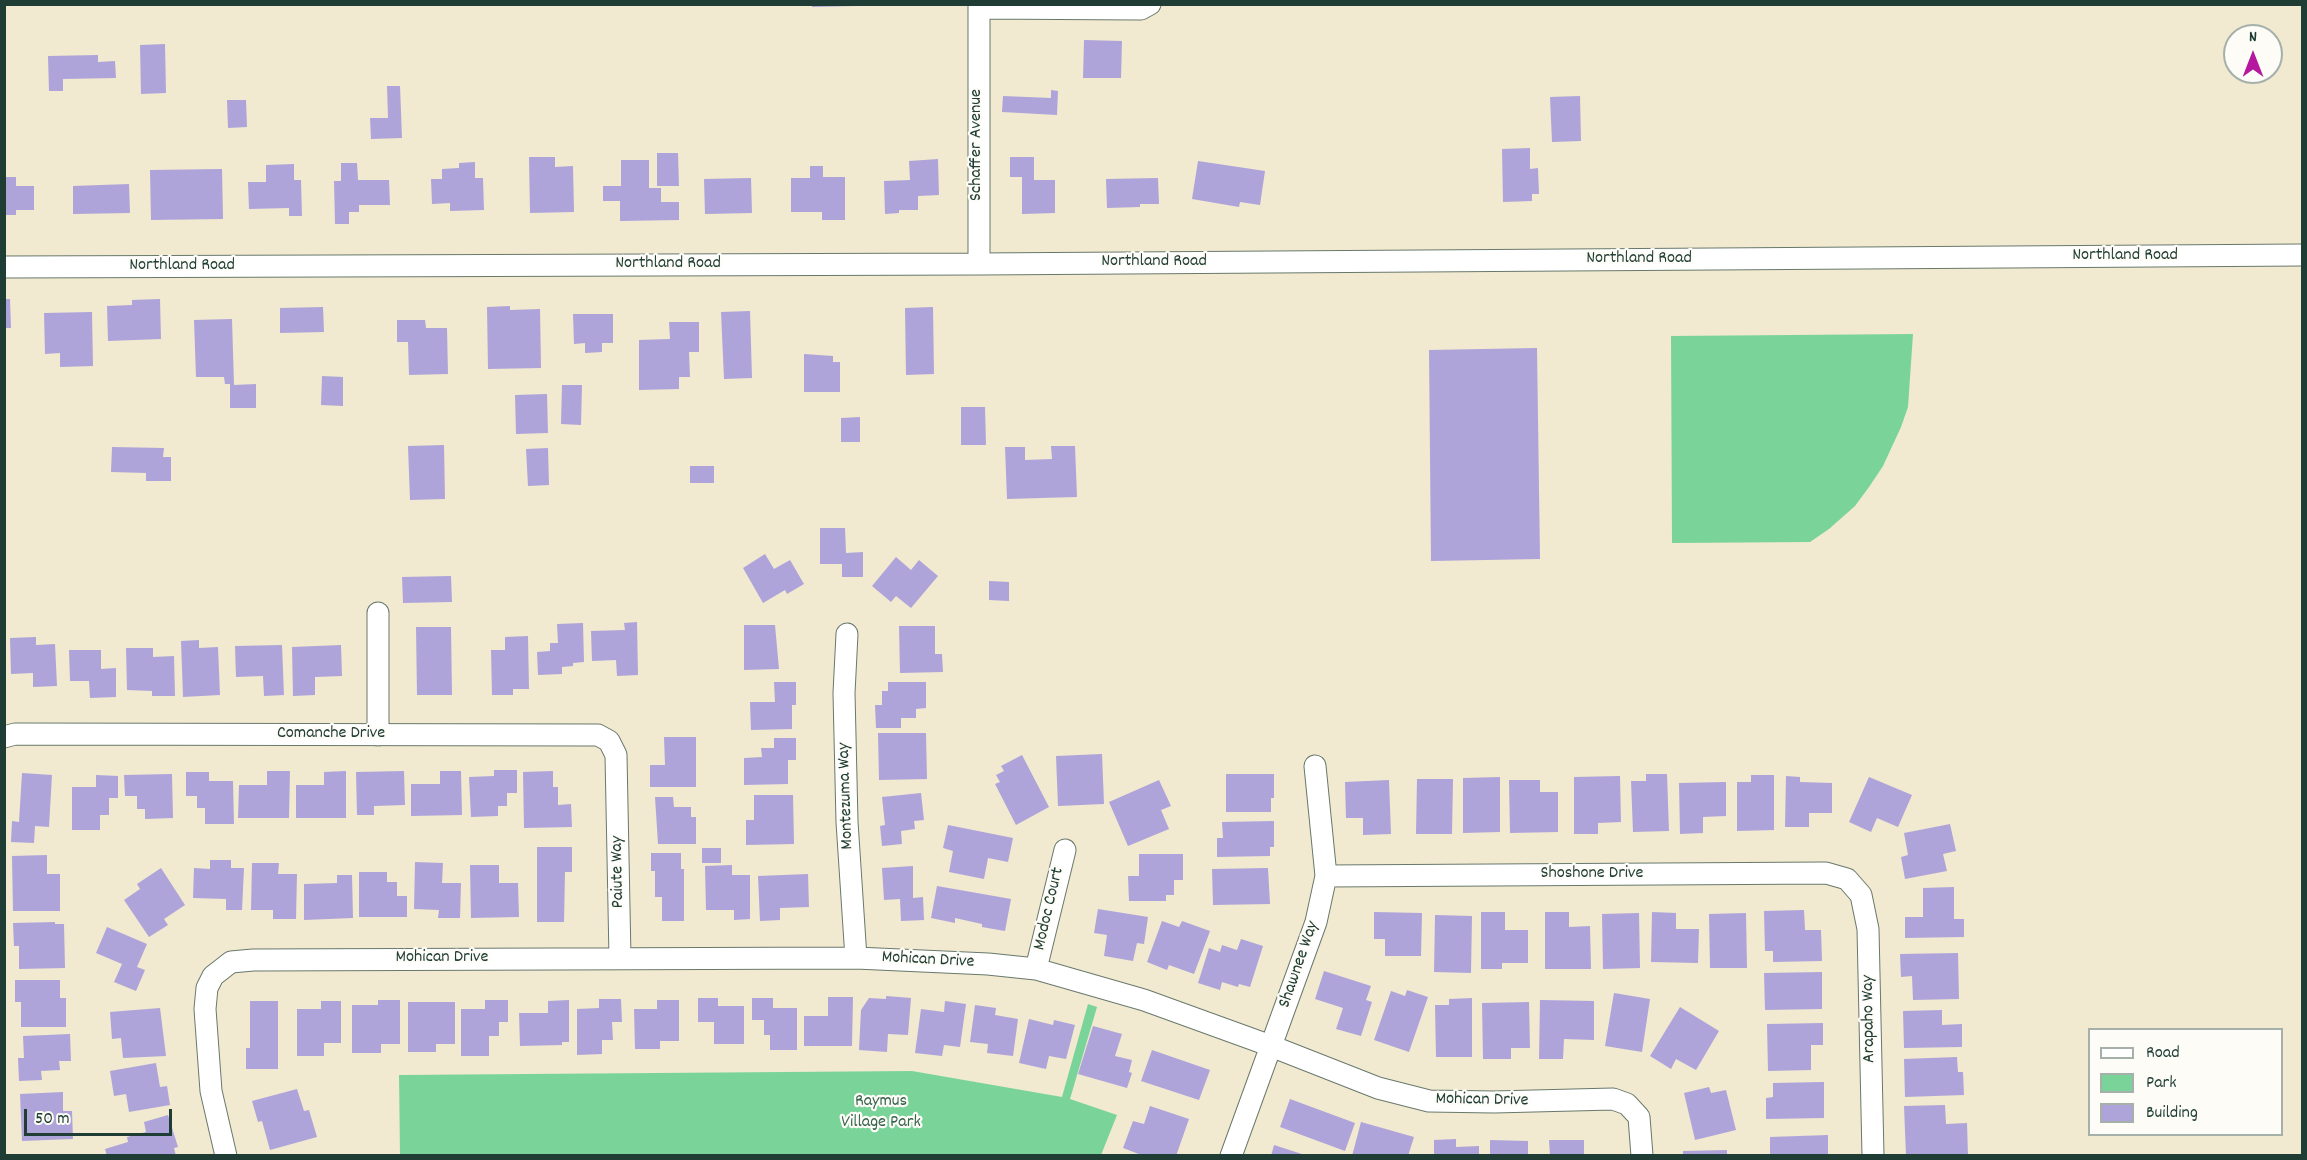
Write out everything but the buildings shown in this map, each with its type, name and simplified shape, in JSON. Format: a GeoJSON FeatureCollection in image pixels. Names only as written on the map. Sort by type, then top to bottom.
{"type":"FeatureCollection","features":[{"type":"Feature","properties":{"kind":"street"},"geometry":{"type":"LineString","coordinates":[[978,13],[1141,9],[1150,4]]}},
{"type":"Feature","properties":{"kind":"street","name":"Schaffer Avenue"},"geometry":{"type":"LineString","coordinates":[[978,13],[979,264]]}},
{"type":"Feature","properties":{"kind":"street","name":"Northland Road"},"geometry":{"type":"LineString","coordinates":[[4,267],[979,264],[2302,255]]}},
{"type":"Feature","properties":{"kind":"street"},"geometry":{"type":"LineString","coordinates":[[378,613],[378,735]]}},
{"type":"Feature","properties":{"kind":"street","name":"Montezuma Way"},"geometry":{"type":"LineString","coordinates":[[847,634],[844,693],[847,822],[856,958]]}},
{"type":"Feature","properties":{"kind":"street","name":"Comanche Drive"},"geometry":{"type":"LineString","coordinates":[[4,737],[15,734],[598,735],[609,741],[616,755],[616,786]]}},
{"type":"Feature","properties":{"kind":"street","name":"Shawnee Way"},"geometry":{"type":"LineString","coordinates":[[1232,1155],[1316,922],[1326,876],[1315,766]]}},
{"type":"Feature","properties":{"kind":"street","name":"Paiute Way"},"geometry":{"type":"LineString","coordinates":[[616,786],[620,958]]}},
{"type":"Feature","properties":{"kind":"street","name":"Modoc Court"},"geometry":{"type":"LineString","coordinates":[[1036,969],[1065,850]]}},
{"type":"Feature","properties":{"kind":"street","name":"Shoshone Drive"},"geometry":{"type":"LineString","coordinates":[[1326,876],[1826,873],[1847,879],[1855,886]]}},
{"type":"Feature","properties":{"kind":"street","name":"Arapaho Way"},"geometry":{"type":"LineString","coordinates":[[1855,886],[1861,895],[1868,929],[1873,1155]]}},
{"type":"Feature","properties":{"kind":"street","name":"Mohican Drive"},"geometry":{"type":"LineString","coordinates":[[226,1155],[212,1091],[206,1009],[207,988],[213,976],[231,962],[620,958],[856,958],[988,964],[1036,969],[1144,1000],[1378,1088],[1429,1101],[1613,1100],[1627,1104],[1635,1112],[1641,1124],[1642,1155]]}},
{"type":"Feature","properties":{"kind":"green space"},"geometry":{"type":"Polygon","coordinates":[[[1913,334],[1908,407],[1901,427],[1883,466],[1869,487],[1855,506],[1829,529],[1810,542],[1672,543],[1671,336],[1913,334]]]}},
{"type":"Feature","properties":{"kind":"green space","name":"Raymus Village Park"},"geometry":{"type":"Polygon","coordinates":[[[1088,1004],[1097,1007],[1070,1099],[1117,1115],[1101,1155],[400,1155],[399,1075],[912,1071],[1062,1097],[1088,1004]]]}}]}
